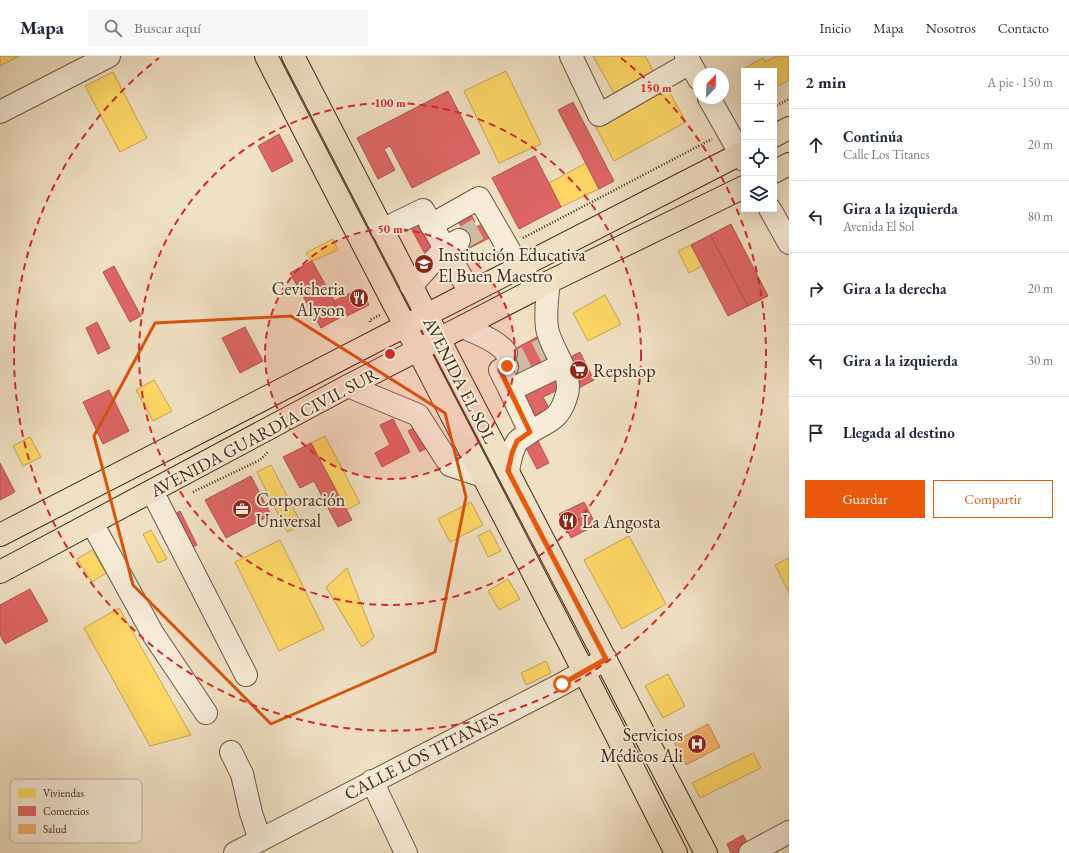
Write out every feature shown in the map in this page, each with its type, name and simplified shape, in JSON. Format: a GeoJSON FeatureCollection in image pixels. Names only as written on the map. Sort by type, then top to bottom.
{"type":"FeatureCollection","features":[{"type":"Feature","properties":{"kind":"main road","name":"AVENIDA EL SOL"},"geometry":{"type":"LineString","coordinates":[[266,56],[584,670],[676,853]]}},
{"type":"Feature","properties":{"kind":"main road","name":"AVENIDA EL SOL"},"geometry":{"type":"LineString","coordinates":[[293,56],[706,853]]}},
{"type":"Feature","properties":{"kind":"main road"},"geometry":{"type":"LineString","coordinates":[[777,134],[789,128]]}},
{"type":"Feature","properties":{"kind":"main road","name":"AVENIDA GUARDIA CIVIL SUR"},"geometry":{"type":"LineString","coordinates":[[0,535],[426,314],[741,156]]}},
{"type":"Feature","properties":{"kind":"main road"},"geometry":{"type":"LineString","coordinates":[[777,170],[789,164]]}},
{"type":"Feature","properties":{"kind":"main road","name":"AVENIDA GUARDIA CIVIL SUR"},"geometry":{"type":"LineString","coordinates":[[0,572],[417,349],[463,327],[549,282],[741,188]]}},
{"type":"Feature","properties":{"kind":"main road"},"geometry":{"type":"LineString","coordinates":[[352,223],[378,221]]}},
{"type":"Feature","properties":{"kind":"street"},"geometry":{"type":"LineString","coordinates":[[0,112],[109,56]]}},
{"type":"Feature","properties":{"kind":"street"},"geometry":{"type":"LineString","coordinates":[[571,56],[599,115],[692,66]]}},
{"type":"Feature","properties":{"kind":"street"},"geometry":{"type":"LineString","coordinates":[[713,104],[741,152]]}},
{"type":"Feature","properties":{"kind":"street"},"geometry":{"type":"LineString","coordinates":[[431,225],[479,198],[490,223],[519,267]]}},
{"type":"Feature","properties":{"kind":"street"},"geometry":{"type":"LineString","coordinates":[[378,221],[423,210],[431,225],[452,244],[470,292]]}},
{"type":"Feature","properties":{"kind":"street"},"geometry":{"type":"LineString","coordinates":[[772,212],[789,243]]}},
{"type":"Feature","properties":{"kind":"street"},"geometry":{"type":"LineString","coordinates":[[411,286],[452,244]]}},
{"type":"Feature","properties":{"kind":"street"},"geometry":{"type":"LineString","coordinates":[[508,471],[512,453],[517,441],[530,432],[554,420],[564,404],[568,392],[568,382],[547,328],[546,303],[549,282]]}},
{"type":"Feature","properties":{"kind":"street"},"geometry":{"type":"LineString","coordinates":[[463,327],[483,336],[503,348],[507,360],[500,370],[530,432]]}},
{"type":"Feature","properties":{"kind":"street"},"geometry":{"type":"LineString","coordinates":[[510,390],[562,365]]}},
{"type":"Feature","properties":{"kind":"street"},"geometry":{"type":"LineString","coordinates":[[348,386],[418,415],[450,465],[483,476]]}},
{"type":"Feature","properties":{"kind":"street"},"geometry":{"type":"LineString","coordinates":[[152,491],[246,675]]}},
{"type":"Feature","properties":{"kind":"street"},"geometry":{"type":"LineString","coordinates":[[92,523],[153,634],[206,713]]}},
{"type":"Feature","properties":{"kind":"street","name":"CALLE LOS TITANES"},"geometry":{"type":"LineString","coordinates":[[235,853],[562,684],[584,670],[606,659]]}},
{"type":"Feature","properties":{"kind":"street"},"geometry":{"type":"LineString","coordinates":[[230,752],[242,774],[251,814],[260,840]]}},
{"type":"Feature","properties":{"kind":"street"},"geometry":{"type":"LineString","coordinates":[[372,781],[406,853]]}},
{"type":"Feature","properties":{"kind":"street"},"geometry":{"type":"LineString","coordinates":[[750,853],[789,832]]}},
{"type":"Feature","properties":{"kind":"path"},"geometry":{"type":"LineString","coordinates":[[777,105],[789,99]]}},
{"type":"Feature","properties":{"kind":"highlighted area"},"geometry":{"type":"Polygon","coordinates":[[[291,316],[445,413],[466,497],[435,652],[271,724],[133,585],[94,436],[155,323],[291,316]]]}},
{"type":"Feature","properties":{"kind":"building: Viviendas"},"geometry":{"type":"Polygon","coordinates":[[[0,56],[19,56],[0,66],[0,56]]]}},
{"type":"Feature","properties":{"kind":"building: Viviendas"},"geometry":{"type":"Polygon","coordinates":[[[593,56],[645,56],[654,72],[614,93],[593,56]]]}},
{"type":"Feature","properties":{"kind":"building: Viviendas"},"geometry":{"type":"Polygon","coordinates":[[[777,56],[789,56],[789,80],[777,86],[777,68],[744,68],[763,58],[765,62],[777,56]]]}},
{"type":"Feature","properties":{"kind":"building: Viviendas"},"geometry":{"type":"Polygon","coordinates":[[[506,71],[541,144],[499,163],[464,91],[506,71]]]}},
{"type":"Feature","properties":{"kind":"building: Viviendas"},"geometry":{"type":"Polygon","coordinates":[[[113,72],[147,138],[120,152],[85,86],[113,72]]]}},
{"type":"Feature","properties":{"kind":"building: Viviendas"},"geometry":{"type":"Polygon","coordinates":[[[664,82],[686,122],[614,161],[592,120],[664,82]]]}},
{"type":"Feature","properties":{"kind":"building: Viviendas"},"geometry":{"type":"Polygon","coordinates":[[[586,163],[599,189],[561,207],[549,183],[586,163]]]}},
{"type":"Feature","properties":{"kind":"building: Viviendas"},"geometry":{"type":"Polygon","coordinates":[[[333,239],[338,250],[312,261],[306,253],[333,239]]]}},
{"type":"Feature","properties":{"kind":"building: Viviendas"},"geometry":{"type":"Polygon","coordinates":[[[691,245],[702,266],[689,273],[678,251],[691,245]]]}},
{"type":"Feature","properties":{"kind":"building: Viviendas"},"geometry":{"type":"Polygon","coordinates":[[[605,295],[621,324],[588,341],[573,313],[605,295]]]}},
{"type":"Feature","properties":{"kind":"building: Viviendas"},"geometry":{"type":"Polygon","coordinates":[[[154,380],[172,411],[153,421],[136,390],[154,380]]]}},
{"type":"Feature","properties":{"kind":"building: Viviendas"},"geometry":{"type":"Polygon","coordinates":[[[325,436],[360,503],[346,510],[311,443],[325,436]]]}},
{"type":"Feature","properties":{"kind":"building: Viviendas"},"geometry":{"type":"Polygon","coordinates":[[[30,437],[41,457],[23,466],[13,446],[30,437]]]}},
{"type":"Feature","properties":{"kind":"building: Viviendas"},"geometry":{"type":"Polygon","coordinates":[[[271,465],[302,525],[287,532],[257,472],[271,465]]]}},
{"type":"Feature","properties":{"kind":"building: Viviendas"},"geometry":{"type":"Polygon","coordinates":[[[471,502],[483,525],[450,542],[438,519],[471,502]]]}},
{"type":"Feature","properties":{"kind":"building: Viviendas"},"geometry":{"type":"Polygon","coordinates":[[[151,530],[167,559],[158,563],[143,534],[151,530]]]}},
{"type":"Feature","properties":{"kind":"building: Viviendas"},"geometry":{"type":"Polygon","coordinates":[[[490,530],[501,551],[488,557],[478,536],[490,530]]]}},
{"type":"Feature","properties":{"kind":"building: Viviendas"},"geometry":{"type":"Polygon","coordinates":[[[629,536],[666,604],[622,629],[584,560],[629,536]]]}},
{"type":"Feature","properties":{"kind":"building: Viviendas"},"geometry":{"type":"Polygon","coordinates":[[[280,540],[324,629],[279,651],[235,562],[280,540]]]}},
{"type":"Feature","properties":{"kind":"building: Viviendas"},"geometry":{"type":"Polygon","coordinates":[[[92,550],[106,573],[92,582],[77,559],[92,550]]]}},
{"type":"Feature","properties":{"kind":"building: Viviendas"},"geometry":{"type":"Polygon","coordinates":[[[789,558],[789,593],[775,565],[789,558]]]}},
{"type":"Feature","properties":{"kind":"building: Viviendas"},"geometry":{"type":"Polygon","coordinates":[[[347,568],[374,637],[362,647],[326,587],[347,568]]]}},
{"type":"Feature","properties":{"kind":"building: Viviendas"},"geometry":{"type":"Polygon","coordinates":[[[508,579],[520,599],[499,610],[488,591],[508,579]]]}},
{"type":"Feature","properties":{"kind":"building: Viviendas"},"geometry":{"type":"Polygon","coordinates":[[[119,608],[191,735],[150,746],[84,628],[119,608]]]}},
{"type":"Feature","properties":{"kind":"building: Viviendas"},"geometry":{"type":"Polygon","coordinates":[[[546,661],[551,673],[526,685],[521,673],[546,661]]]}},
{"type":"Feature","properties":{"kind":"building: Viviendas"},"geometry":{"type":"Polygon","coordinates":[[[668,674],[685,706],[663,718],[645,686],[668,674]]]}},
{"type":"Feature","properties":{"kind":"building: Viviendas"},"geometry":{"type":"Polygon","coordinates":[[[753,753],[761,768],[700,798],[692,783],[753,753]]]}},
{"type":"Feature","properties":{"kind":"building: Comercios"},"geometry":{"type":"Polygon","coordinates":[[[448,91],[480,153],[412,188],[390,146],[384,149],[395,170],[378,179],[357,138],[448,91]]]}},
{"type":"Feature","properties":{"kind":"building: Comercios"},"geometry":{"type":"Polygon","coordinates":[[[573,102],[614,181],[599,189],[558,110],[573,102]]]}},
{"type":"Feature","properties":{"kind":"building: Comercios"},"geometry":{"type":"Polygon","coordinates":[[[279,134],[293,161],[272,172],[258,146],[279,134]]]}},
{"type":"Feature","properties":{"kind":"building: Comercios"},"geometry":{"type":"Polygon","coordinates":[[[535,156],[561,207],[519,229],[492,178],[535,156]]]}},
{"type":"Feature","properties":{"kind":"building: Comercios"},"geometry":{"type":"Polygon","coordinates":[[[467,207],[475,222],[462,228],[454,214],[467,207]]]}},
{"type":"Feature","properties":{"kind":"building: Comercios"},"geometry":{"type":"Polygon","coordinates":[[[421,214],[437,245],[424,252],[407,221],[421,214]]]}},
{"type":"Feature","properties":{"kind":"building: Comercios"},"geometry":{"type":"Polygon","coordinates":[[[486,222],[493,236],[464,251],[457,237],[486,222]]]}},
{"type":"Feature","properties":{"kind":"building: Comercios"},"geometry":{"type":"Polygon","coordinates":[[[731,224],[768,296],[748,306],[710,235],[731,224]]]}},
{"type":"Feature","properties":{"kind":"building: Comercios"},"geometry":{"type":"Polygon","coordinates":[[[710,235],[748,306],[728,316],[691,245],[710,235]]]}},
{"type":"Feature","properties":{"kind":"building: Comercios"},"geometry":{"type":"Polygon","coordinates":[[[312,261],[343,316],[321,328],[290,273],[312,261]]]}},
{"type":"Feature","properties":{"kind":"building: Comercios"},"geometry":{"type":"Polygon","coordinates":[[[114,266],[141,316],[130,322],[103,272],[114,266]]]}},
{"type":"Feature","properties":{"kind":"building: Comercios"},"geometry":{"type":"Polygon","coordinates":[[[361,288],[369,305],[343,318],[334,301],[361,288]]]}},
{"type":"Feature","properties":{"kind":"building: Comercios"},"geometry":{"type":"Polygon","coordinates":[[[97,322],[110,348],[98,354],[86,328],[97,322]]]}},
{"type":"Feature","properties":{"kind":"building: Comercios"},"geometry":{"type":"Polygon","coordinates":[[[245,327],[263,361],[240,373],[222,338],[245,327]]]}},
{"type":"Feature","properties":{"kind":"building: Comercios"},"geometry":{"type":"Polygon","coordinates":[[[543,334],[559,363],[516,385],[501,356],[543,334]]]}},
{"type":"Feature","properties":{"kind":"building: Comercios","name":"Repshop"},"geometry":{"type":"Polygon","coordinates":[[[580,352],[594,380],[577,389],[563,361],[580,352]]]}},
{"type":"Feature","properties":{"kind":"building: Comercios"},"geometry":{"type":"Polygon","coordinates":[[[553,371],[562,388],[543,397],[552,414],[533,424],[516,389],[553,371]]]}},
{"type":"Feature","properties":{"kind":"building: Comercios"},"geometry":{"type":"Polygon","coordinates":[[[109,390],[129,431],[103,444],[83,402],[109,390]]]}},
{"type":"Feature","properties":{"kind":"building: Comercios"},"geometry":{"type":"Polygon","coordinates":[[[393,419],[410,452],[382,467],[375,453],[390,445],[380,425],[393,419]]]}},
{"type":"Feature","properties":{"kind":"building: Comercios"},"geometry":{"type":"Polygon","coordinates":[[[419,425],[430,446],[420,452],[408,431],[419,425]]]}},
{"type":"Feature","properties":{"kind":"building: Comercios"},"geometry":{"type":"Polygon","coordinates":[[[537,439],[549,463],[537,469],[525,446],[537,439]]]}},
{"type":"Feature","properties":{"kind":"building: Comercios"},"geometry":{"type":"Polygon","coordinates":[[[311,443],[352,520],[338,527],[314,481],[300,488],[283,457],[311,443]]]}},
{"type":"Feature","properties":{"kind":"building: Comercios"},"geometry":{"type":"Polygon","coordinates":[[[0,463],[15,492],[0,500],[0,463]]]}},
{"type":"Feature","properties":{"kind":"building: Comercios"},"geometry":{"type":"Polygon","coordinates":[[[251,476],[271,515],[226,538],[205,500],[251,476]]]}},
{"type":"Feature","properties":{"kind":"building: Comercios"},"geometry":{"type":"Polygon","coordinates":[[[584,502],[596,525],[571,538],[559,514],[584,502]]]}},
{"type":"Feature","properties":{"kind":"building: Comercios"},"geometry":{"type":"Polygon","coordinates":[[[180,511],[197,545],[190,548],[173,515],[180,511]]]}},
{"type":"Feature","properties":{"kind":"building: Comercios"},"geometry":{"type":"Polygon","coordinates":[[[30,589],[48,621],[5,644],[0,635],[0,605],[30,589]]]}},
{"type":"Feature","properties":{"kind":"building: Comercios"},"geometry":{"type":"Polygon","coordinates":[[[743,835],[751,849],[743,853],[731,853],[727,844],[743,835]]]}},
{"type":"Feature","properties":{"kind":"building: Salud","name":"Servicios Médicos Ali"},"geometry":{"type":"Polygon","coordinates":[[[708,724],[720,747],[686,765],[674,742],[708,724]]]}},
{"type":"Feature","properties":{"kind":"tunnel"},"geometry":{"type":"LineString","coordinates":[[459,240],[487,224]]}},
{"type":"Feature","properties":{"kind":"tunnel"},"geometry":{"type":"LineString","coordinates":[[507,367],[553,344]]}},
{"type":"Feature","properties":{"kind":"place","name":"Institución Educativa El Buen Maestro"},"geometry":{"type":"Point","coordinates":[424,264]}},
{"type":"Feature","properties":{"kind":"place","name":"Cevicheria Alyson"},"geometry":{"type":"Point","coordinates":[359,298]}},
{"type":"Feature","properties":{"kind":"place","name":"Repshop"},"geometry":{"type":"Point","coordinates":[579,370]}},
{"type":"Feature","properties":{"kind":"place","name":"Corporación Universal"},"geometry":{"type":"Point","coordinates":[242,509]}},
{"type":"Feature","properties":{"kind":"place","name":"La Angosta"},"geometry":{"type":"Point","coordinates":[568,521]}},
{"type":"Feature","properties":{"kind":"place","name":"Servicios Médicos Ali"},"geometry":{"type":"Point","coordinates":[697,744]}},
{"type":"Feature","properties":{"kind":"route"},"geometry":{"type":"LineString","coordinates":[[507,366],[500,370],[530,432],[517,441],[512,453],[508,471],[606,659],[584,670],[562,684]]}}]}
